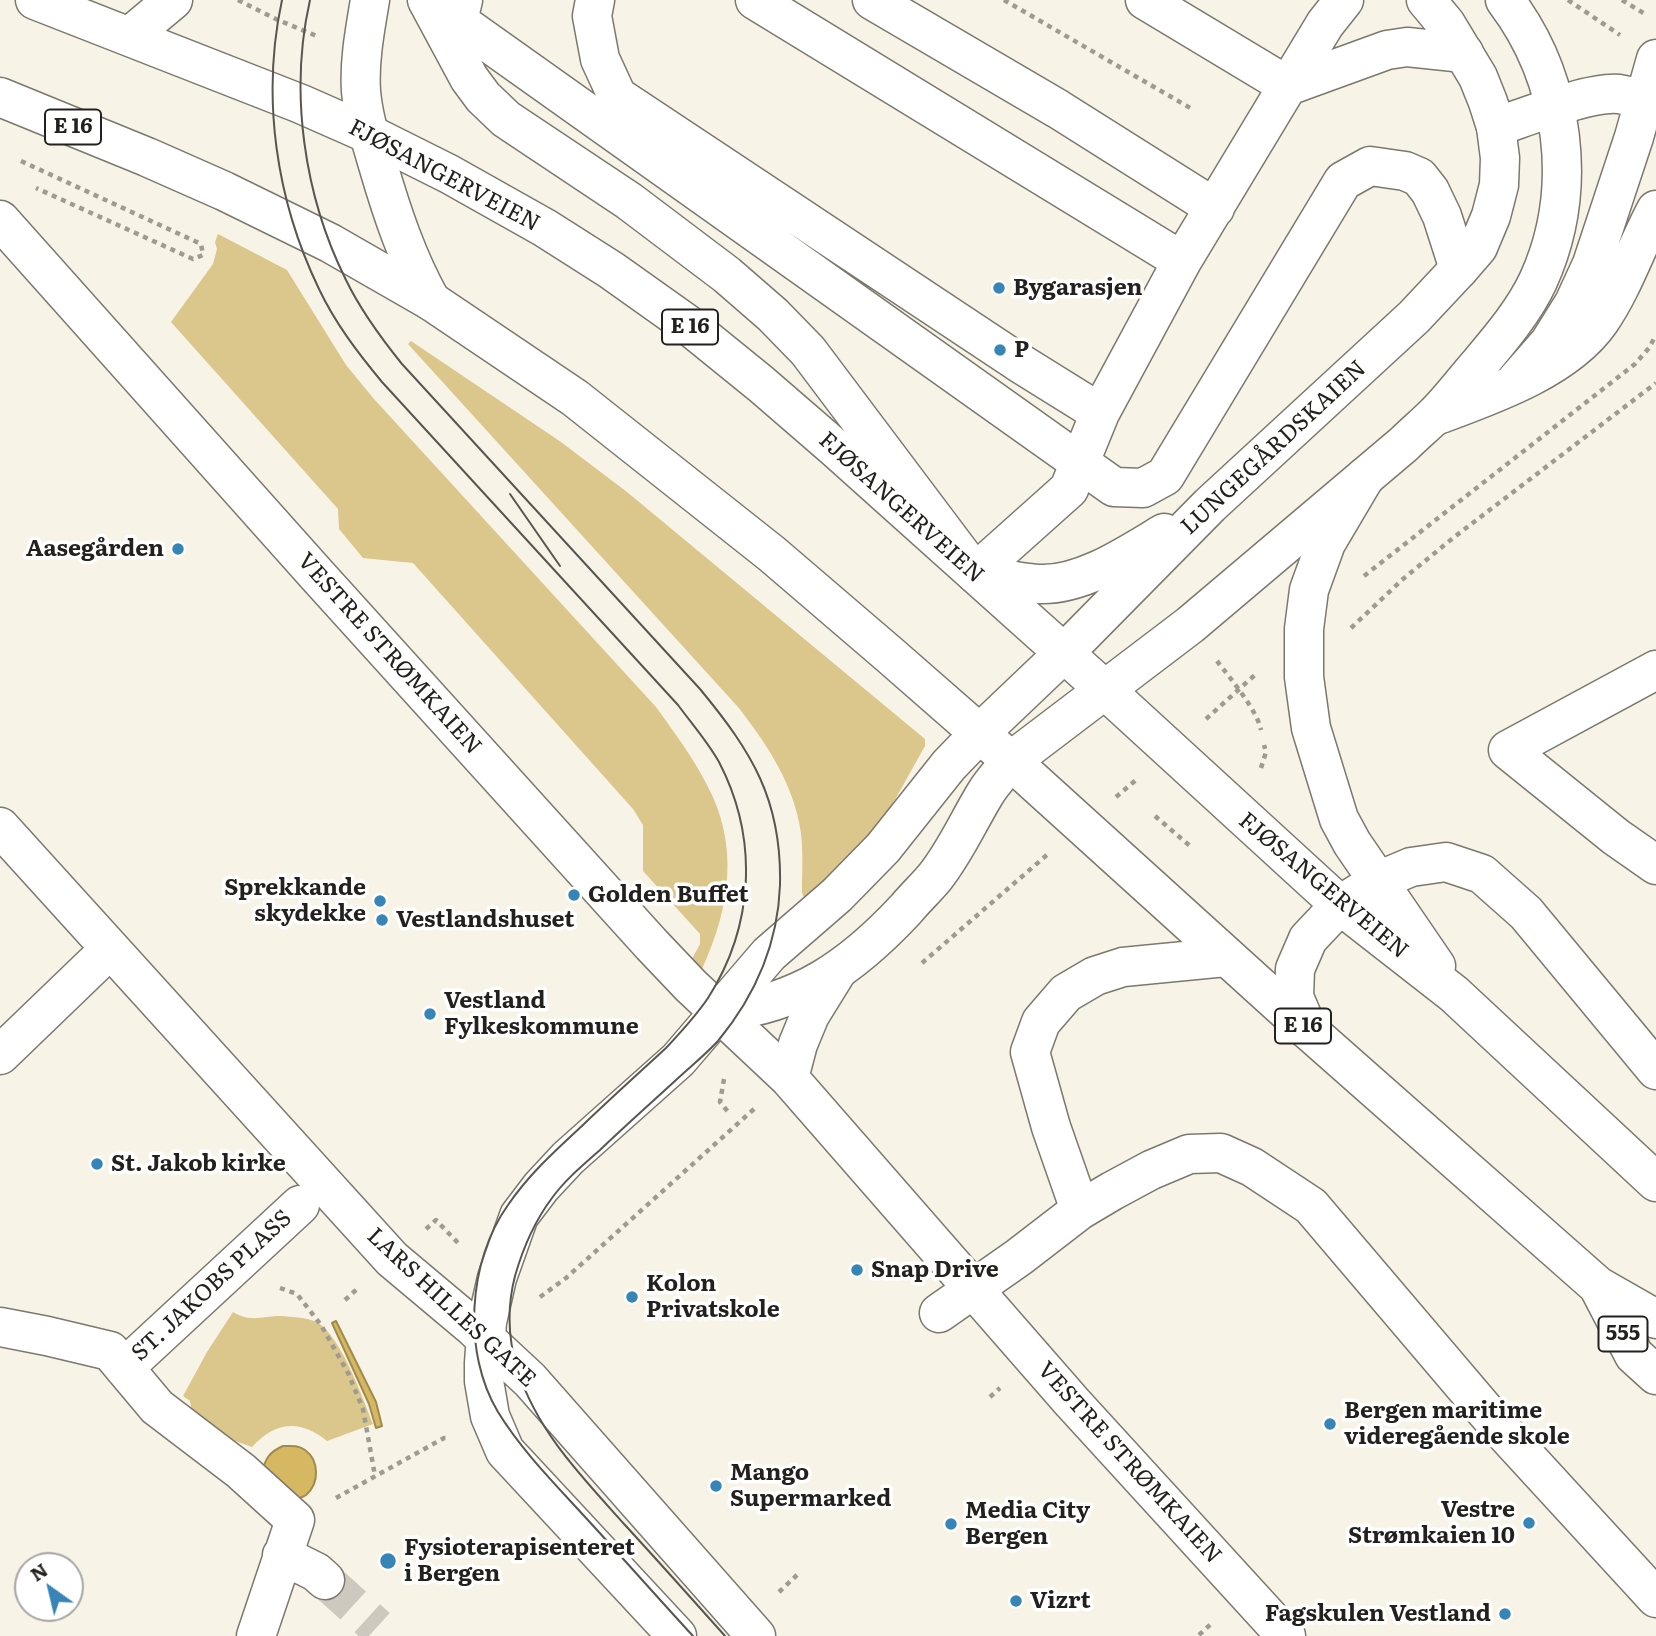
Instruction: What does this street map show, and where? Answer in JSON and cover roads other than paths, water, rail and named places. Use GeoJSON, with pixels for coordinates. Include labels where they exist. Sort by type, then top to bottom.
{"type":"FeatureCollection","features":[{"type":"Feature","properties":{"kind":"main road","name":"FJØSANGERVEIEN"},"geometry":{"type":"LineString","coordinates":[[35,0],[302,104],[369,134],[449,174],[545,228],[611,270],[687,324],[761,384],[975,573],[1340,905],[1454,994],[1656,1182]]}},
{"type":"Feature","properties":{"kind":"main road"},"geometry":{"type":"LineString","coordinates":[[130,36],[173,0]]}},
{"type":"Feature","properties":{"kind":"main road"},"geometry":{"type":"LineString","coordinates":[[370,0],[361,55],[361,92],[369,134],[394,221],[415,272],[431,301]]}},
{"type":"Feature","properties":{"kind":"main road"},"geometry":{"type":"LineString","coordinates":[[426,0],[469,78],[483,97],[506,119],[629,201],[727,275],[773,315],[808,351],[975,573],[1041,584],[1075,580],[1129,555],[1210,505]]}},
{"type":"Feature","properties":{"kind":"main road"},"geometry":{"type":"LineString","coordinates":[[463,0],[458,21],[1114,486],[1143,488],[1165,476],[1343,181],[1370,166],[1405,171],[1419,177],[1430,191],[1442,216],[1459,269]]}},
{"type":"Feature","properties":{"kind":"main road"},"geometry":{"type":"LineString","coordinates":[[595,0],[592,16],[600,59],[617,96],[1018,362],[1100,413]]}},
{"type":"Feature","properties":{"kind":"main road"},"geometry":{"type":"LineString","coordinates":[[755,0],[1182,261]]}},
{"type":"Feature","properties":{"kind":"main road"},"geometry":{"type":"LineString","coordinates":[[872,0],[1058,109],[1215,208]]}},
{"type":"Feature","properties":{"kind":"main road"},"geometry":{"type":"LineString","coordinates":[[1145,0],[1288,86]]}},
{"type":"Feature","properties":{"kind":"main road"},"geometry":{"type":"LineString","coordinates":[[975,573],[1069,489],[1100,413],[1182,261],[1325,24],[1343,0]]}},
{"type":"Feature","properties":{"kind":"main road","name":"LUNGEGÅRDSKAIEN"},"geometry":{"type":"LineString","coordinates":[[677,1636],[505,1451],[490,1416],[484,1363],[487,1322],[496,1278],[519,1216],[568,1158],[678,1060],[769,954],[837,895],[883,848],[949,765],[980,733],[1064,653],[1210,505],[1414,317],[1478,247],[1491,216],[1499,185],[1500,158],[1496,127],[1478,77],[1446,24],[1426,0]]}},
{"type":"Feature","properties":{"kind":"main road"},"geometry":{"type":"LineString","coordinates":[[719,1012],[740,1010],[795,995],[836,973],[880,937],[935,877],[984,796],[1011,761],[1190,625],[1364,477],[1434,415],[1499,340],[1537,282],[1546,262],[1560,208],[1563,174],[1560,137],[1547,76],[1522,24],[1505,0]]}},
{"type":"Feature","properties":{"kind":"main road"},"geometry":{"type":"LineString","coordinates":[[1288,86],[1387,50],[1408,47],[1464,53]]}},
{"type":"Feature","properties":{"kind":"main road"},"geometry":{"type":"LineString","coordinates":[[1514,383],[1549,342],[1574,303],[1595,254],[1651,103],[1643,50]]}},
{"type":"Feature","properties":{"kind":"main road"},"geometry":{"type":"LineString","coordinates":[[1496,127],[1589,97],[1617,94],[1651,103]]}},
{"type":"Feature","properties":{"kind":"main road","name":"E 16"},"geometry":{"type":"LineString","coordinates":[[0,97],[224,191],[330,243],[431,301],[575,398],[772,554],[980,733],[1226,957],[1598,1286],[1656,1319]]}},
{"type":"Feature","properties":{"kind":"main road"},"geometry":{"type":"LineString","coordinates":[[1434,415],[1514,383],[1549,366],[1576,347],[1599,323],[1616,295],[1656,210]]}},
{"type":"Feature","properties":{"kind":"main road","name":"VESTRE STRØMKAIEN"},"geometry":{"type":"LineString","coordinates":[[0,220],[652,945],[691,986],[789,1078],[1072,1402],[1286,1636]]}},
{"type":"Feature","properties":{"kind":"main road","name":"E 16"},"geometry":{"type":"LineString","coordinates":[[1364,477],[1326,542],[1309,590],[1304,629],[1304,677],[1311,728],[1339,819],[1352,843],[1454,994]]}},
{"type":"Feature","properties":{"kind":"main road"},"geometry":{"type":"LineString","coordinates":[[1656,670],[1508,750],[1616,837],[1656,865]]}},
{"type":"Feature","properties":{"kind":"main road","name":"LARS HILLES GATE"},"geometry":{"type":"LineString","coordinates":[[0,827],[392,1259],[530,1380],[756,1636]]}},
{"type":"Feature","properties":{"kind":"main road"},"geometry":{"type":"LineString","coordinates":[[1308,1030],[1294,997],[1295,969],[1308,939],[1340,905],[1378,881],[1410,867],[1446,862],[1482,874],[1526,913],[1656,1070]]}},
{"type":"Feature","properties":{"kind":"main road"},"geometry":{"type":"LineString","coordinates":[[0,1055],[110,949]]}},
{"type":"Feature","properties":{"kind":"main road"},"geometry":{"type":"LineString","coordinates":[[1080,1210],[1051,1127],[1030,1052],[1041,1022],[1066,993],[1096,976],[1122,967],[1226,957]]}},
{"type":"Feature","properties":{"kind":"main road"},"geometry":{"type":"LineString","coordinates":[[789,1078],[798,1044],[810,1015],[836,973]]}},
{"type":"Feature","properties":{"kind":"main road"},"geometry":{"type":"LineString","coordinates":[[939,1313],[1080,1210],[1151,1170],[1189,1154],[1220,1153],[1252,1167],[1311,1206],[1499,1427],[1656,1598]]}},
{"type":"Feature","properties":{"kind":"main road","name":"ST. JAKOBS PLASS"},"geometry":{"type":"LineString","coordinates":[[124,1368],[300,1205]]}},
{"type":"Feature","properties":{"kind":"main road","name":"555"},"geometry":{"type":"LineString","coordinates":[[1598,1286],[1634,1355],[1656,1375]]}},
{"type":"Feature","properties":{"kind":"main road","name":"ST. JAKOBS PLASS"},"geometry":{"type":"LineString","coordinates":[[0,1327],[110,1351],[157,1407],[241,1471],[295,1520],[282,1555]]}},
{"type":"Feature","properties":{"kind":"main road"},"geometry":{"type":"LineString","coordinates":[[256,1636],[282,1555],[316,1572],[325,1580]]}},
{"type":"Feature","properties":{"kind":"tunnel"},"geometry":{"type":"LineString","coordinates":[[325,1580],[377,1627]]}},
{"type":"Feature","properties":{"kind":"tram line"},"geometry":{"type":"LineString","coordinates":[[282,0],[273,74],[276,148],[292,220],[325,302],[382,382],[678,705],[719,762],[741,821],[746,882],[742,912],[735,942],[708,998],[672,1042],[554,1152],[516,1194],[495,1228],[484,1253],[475,1307],[479,1362],[486,1388],[507,1426],[539,1467],[693,1636]]}},
{"type":"Feature","properties":{"kind":"tram line"},"geometry":{"type":"LineString","coordinates":[[310,0],[301,71],[304,143],[320,214],[352,291],[372,324],[402,364],[700,689],[749,756],[769,802],[776,827],[780,885],[775,928],[762,968],[743,1006],[718,1041],[575,1173],[552,1198],[534,1226],[522,1255],[512,1288],[510,1312],[512,1347],[518,1371],[537,1415],[550,1435],[594,1490],[725,1636]]}},
{"type":"Feature","properties":{"kind":"tram line"},"geometry":{"type":"LineString","coordinates":[[510,494],[560,566]]}},
{"type":"Feature","properties":{"kind":"place","name":"Bygarasjen"},"geometry":{"type":"Point","coordinates":[999,288]}},
{"type":"Feature","properties":{"kind":"place","name":"P"},"geometry":{"type":"Point","coordinates":[1000,350]}},
{"type":"Feature","properties":{"kind":"place","name":"Aasegården"},"geometry":{"type":"Point","coordinates":[178,549]}},
{"type":"Feature","properties":{"kind":"place","name":"Golden Buffet"},"geometry":{"type":"Point","coordinates":[574,895]}},
{"type":"Feature","properties":{"kind":"place","name":"Sprekkande skydekke"},"geometry":{"type":"Point","coordinates":[380,901]}},
{"type":"Feature","properties":{"kind":"place","name":"Vestlandshuset"},"geometry":{"type":"Point","coordinates":[382,920]}},
{"type":"Feature","properties":{"kind":"place","name":"Vestland Fylkeskommune"},"geometry":{"type":"Point","coordinates":[430,1014]}},
{"type":"Feature","properties":{"kind":"place","name":"St. Jakob kirke"},"geometry":{"type":"Point","coordinates":[97,1164]}},
{"type":"Feature","properties":{"kind":"place","name":"Snap Drive"},"geometry":{"type":"Point","coordinates":[857,1270]}},
{"type":"Feature","properties":{"kind":"place","name":"Kolon Privatskole"},"geometry":{"type":"Point","coordinates":[632,1297]}},
{"type":"Feature","properties":{"kind":"place","name":"Bergen maritime videregående skole"},"geometry":{"type":"Point","coordinates":[1330,1424]}},
{"type":"Feature","properties":{"kind":"place","name":"Mango Supermarked"},"geometry":{"type":"Point","coordinates":[716,1486]}},
{"type":"Feature","properties":{"kind":"place","name":"Vestre Strømkaien 10"},"geometry":{"type":"Point","coordinates":[1529,1523]}},
{"type":"Feature","properties":{"kind":"place","name":"Media City Bergen"},"geometry":{"type":"Point","coordinates":[951,1524]}},
{"type":"Feature","properties":{"kind":"place","name":"Fysioterapisenteret i Bergen"},"geometry":{"type":"Point","coordinates":[388,1561]}},
{"type":"Feature","properties":{"kind":"place","name":"Vizrt"},"geometry":{"type":"Point","coordinates":[1016,1601]}},
{"type":"Feature","properties":{"kind":"place","name":"Fagskulen Vestland"},"geometry":{"type":"Point","coordinates":[1505,1614]}}]}
